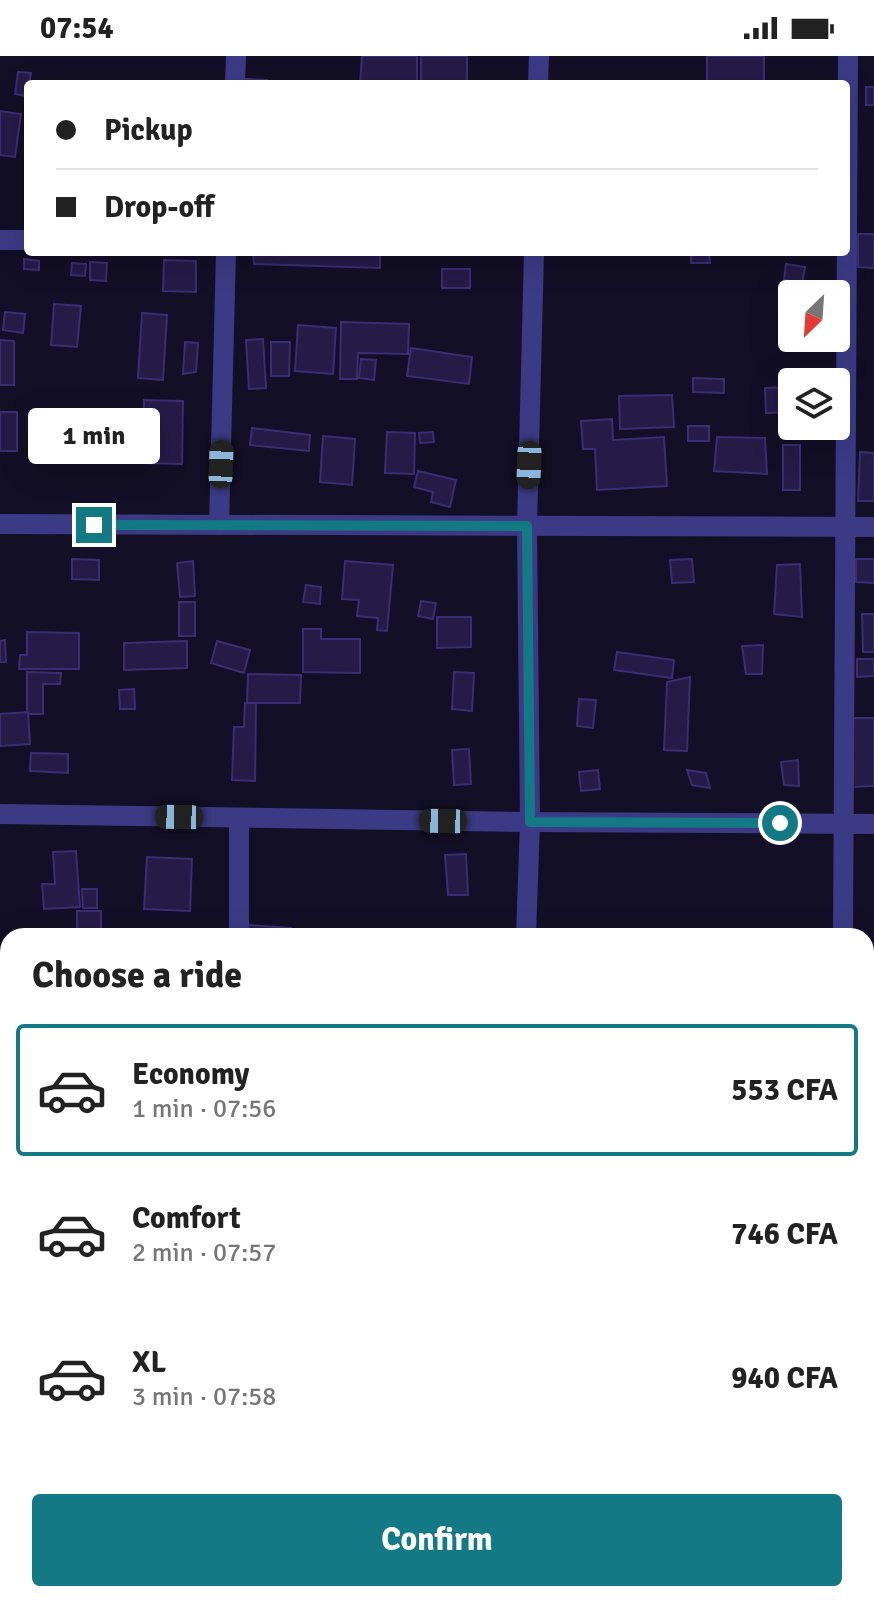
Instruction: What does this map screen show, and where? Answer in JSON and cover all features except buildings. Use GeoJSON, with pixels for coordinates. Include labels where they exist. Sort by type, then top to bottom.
{"type":"FeatureCollection","features":[{"type":"Feature","properties":{"kind":"street"},"geometry":{"type":"LineString","coordinates":[[235,80],[236,56]]}},
{"type":"Feature","properties":{"kind":"street"},"geometry":{"type":"LineString","coordinates":[[538,80],[539,56]]}},
{"type":"Feature","properties":{"kind":"street"},"geometry":{"type":"LineString","coordinates":[[848,56],[848,80]]}},
{"type":"Feature","properties":{"kind":"street"},"geometry":{"type":"LineString","coordinates":[[0,240],[24,240]]}},
{"type":"Feature","properties":{"kind":"street"},"geometry":{"type":"LineString","coordinates":[[219,525],[226,256]]}},
{"type":"Feature","properties":{"kind":"street"},"geometry":{"type":"LineString","coordinates":[[526,928],[530,822],[527,526],[534,256]]}},
{"type":"Feature","properties":{"kind":"street"},"geometry":{"type":"LineString","coordinates":[[843,928],[847,256]]}},
{"type":"Feature","properties":{"kind":"street"},"geometry":{"type":"LineString","coordinates":[[0,524],[874,527]]}},
{"type":"Feature","properties":{"kind":"street"},"geometry":{"type":"LineString","coordinates":[[0,814],[874,824]]}},
{"type":"Feature","properties":{"kind":"street"},"geometry":{"type":"LineString","coordinates":[[239,818],[239,928]]}},
{"type":"Feature","properties":{"kind":"route"},"geometry":{"type":"LineString","coordinates":[[94,525],[527,526],[530,822],[780,823]]}}]}
